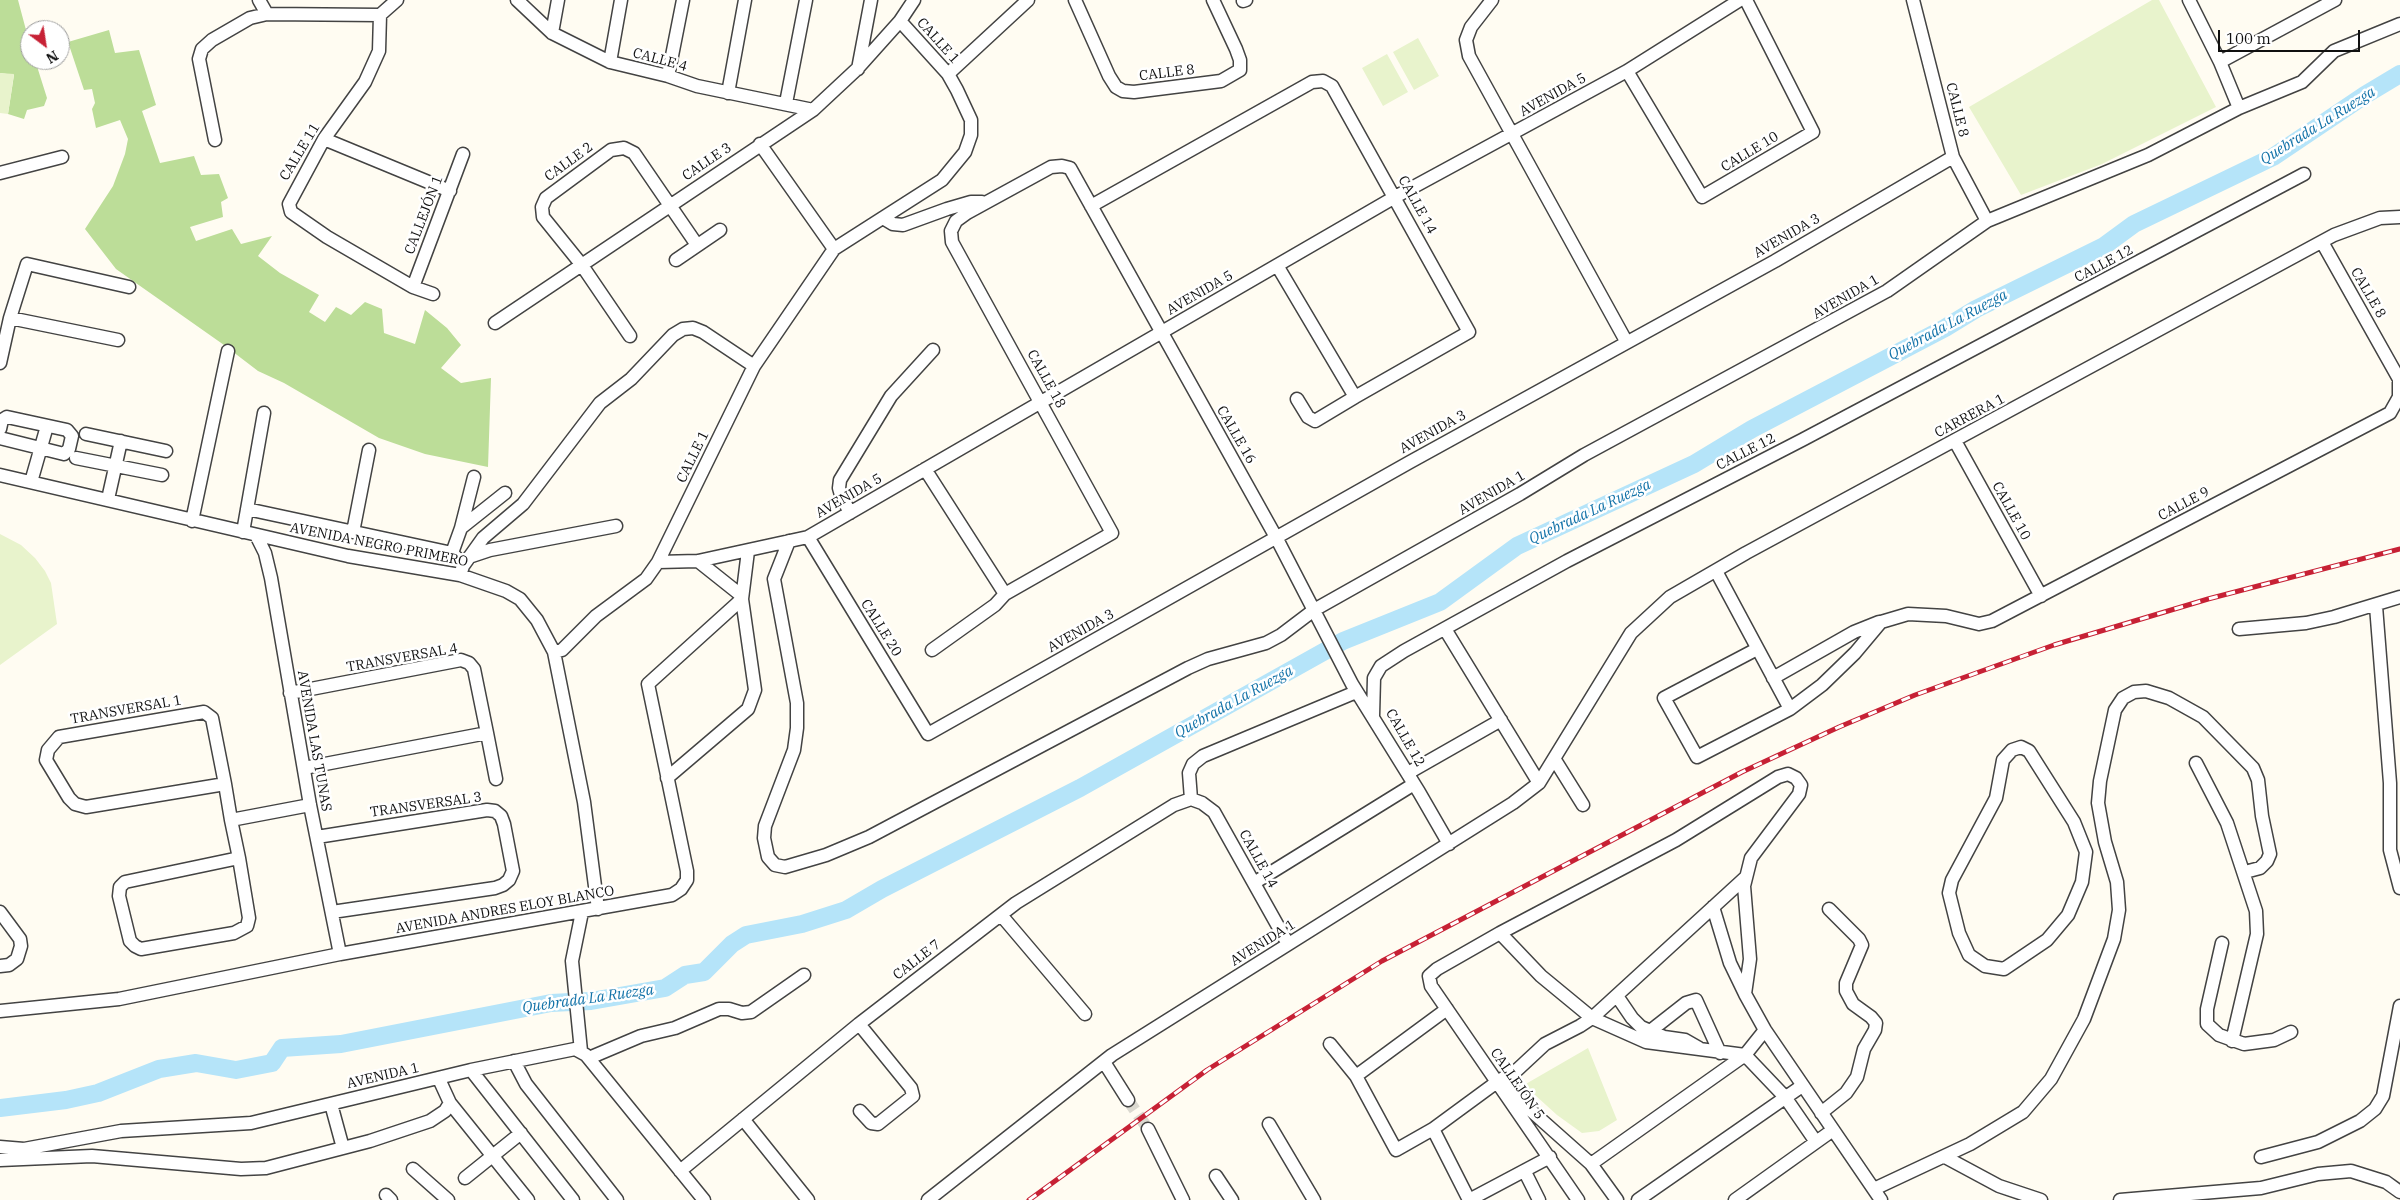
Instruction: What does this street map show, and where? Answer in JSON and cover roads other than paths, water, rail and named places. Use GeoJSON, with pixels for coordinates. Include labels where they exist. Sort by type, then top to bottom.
{"type":"FeatureCollection","features":[{"type":"Feature","properties":{"kind":"street"},"geometry":{"type":"LineString","coordinates":[[259,0],[267,14]]}},
{"type":"Feature","properties":{"kind":"street"},"geometry":{"type":"LineString","coordinates":[[215,140],[199,59],[202,49],[212,40],[250,18],[267,14],[380,15],[397,0]]}},
{"type":"Feature","properties":{"kind":"street","name":"CALLE 4"},"geometry":{"type":"LineString","coordinates":[[517,0],[552,33],[610,62],[668,76],[697,86],[813,110]]}},
{"type":"Feature","properties":{"kind":"street"},"geometry":{"type":"LineString","coordinates":[[552,33],[558,0]]}},
{"type":"Feature","properties":{"kind":"street"},"geometry":{"type":"LineString","coordinates":[[610,62],[621,0]]}},
{"type":"Feature","properties":{"kind":"street"},"geometry":{"type":"LineString","coordinates":[[668,76],[683,0]]}},
{"type":"Feature","properties":{"kind":"street"},"geometry":{"type":"LineString","coordinates":[[728,93],[745,0]]}},
{"type":"Feature","properties":{"kind":"street"},"geometry":{"type":"LineString","coordinates":[[786,103],[806,0]]}},
{"type":"Feature","properties":{"kind":"street"},"geometry":{"type":"LineString","coordinates":[[857,69],[870,0]]}},
{"type":"Feature","properties":{"kind":"street","name":"CALLE 3"},"geometry":{"type":"LineString","coordinates":[[495,323],[813,110],[857,69],[900,21],[914,0]]}},
{"type":"Feature","properties":{"kind":"street"},"geometry":{"type":"LineString","coordinates":[[948,74],[1028,0]]}},
{"type":"Feature","properties":{"kind":"street","name":"CALLE 8"},"geometry":{"type":"LineString","coordinates":[[1075,0],[1112,82],[1123,91],[1134,92],[1221,81],[1240,70],[1240,60],[1236,49],[1213,0]]}},
{"type":"Feature","properties":{"kind":"street"},"geometry":{"type":"LineString","coordinates":[[1492,0],[1471,27],[1466,40],[1469,56],[1626,341]]}},
{"type":"Feature","properties":{"kind":"street","name":"AVENIDA 5"},"geometry":{"type":"LineString","coordinates":[[658,562],[698,561],[808,537],[1395,197],[1628,71],[1740,0]]}},
{"type":"Feature","properties":{"kind":"street","name":"CALLE 10"},"geometry":{"type":"LineString","coordinates":[[1628,71],[1702,198],[1813,132],[1746,0]]}},
{"type":"Feature","properties":{"kind":"street","name":"CALLE 8"},"geometry":{"type":"LineString","coordinates":[[1913,0],[1953,156],[1987,221]]}},
{"type":"Feature","properties":{"kind":"street"},"geometry":{"type":"LineString","coordinates":[[2189,0],[2220,62],[2239,108]]}},
{"type":"Feature","properties":{"kind":"street"},"geometry":{"type":"LineString","coordinates":[[2220,62],[2335,0]]}},
{"type":"Feature","properties":{"kind":"street","name":"CALLE 11"},"geometry":{"type":"LineString","coordinates":[[380,15],[379,51],[369,74],[324,139],[291,197],[289,204],[291,212],[327,237],[413,287],[434,294]]}},
{"type":"Feature","properties":{"kind":"street","name":"CALLE 1"},"geometry":{"type":"LineString","coordinates":[[554,652],[562,650],[596,616],[646,579],[658,562],[754,366],[834,249],[942,180],[965,152],[971,135],[971,120],[948,74],[900,21]]}},
{"type":"Feature","properties":{"kind":"street","name":"AVENIDA 1"},"geometry":{"type":"LineString","coordinates":[[789,541],[774,579],[797,703],[797,728],[794,750],[765,826],[764,838],[768,857],[775,865],[785,867],[826,855],[869,837],[1188,668],[1208,659],[1266,643],[1584,455],[1674,404],[1831,323],[1879,295],[1987,221],[2148,155],[2239,108],[2302,82],[2334,51],[2400,24]]}},
{"type":"Feature","properties":{"kind":"street","name":"CALLE 14"},"geometry":{"type":"LineString","coordinates":[[1091,206],[1312,82],[1323,81],[1332,86],[1469,332],[1355,397]]}},
{"type":"Feature","properties":{"kind":"street"},"geometry":{"type":"LineString","coordinates":[[324,139],[450,191]]}},
{"type":"Feature","properties":{"kind":"street"},"geometry":{"type":"LineString","coordinates":[[760,144],[834,249]]}},
{"type":"Feature","properties":{"kind":"street","name":"CALLE 2"},"geometry":{"type":"LineString","coordinates":[[630,336],[581,264],[544,217],[542,207],[546,198],[558,187],[611,150],[624,148],[634,153],[697,245]]}},
{"type":"Feature","properties":{"kind":"street","name":"CALLEJÓN 1"},"geometry":{"type":"LineString","coordinates":[[413,287],[463,154]]}},
{"type":"Feature","properties":{"kind":"street","name":"AVENIDA 3"},"geometry":{"type":"LineString","coordinates":[[928,734],[1626,341],[1775,261],[1953,156]]}},
{"type":"Feature","properties":{"kind":"street"},"geometry":{"type":"LineString","coordinates":[[0,173],[62,157]]}},
{"type":"Feature","properties":{"kind":"street","name":"CALLE 16"},"geometry":{"type":"LineString","coordinates":[[989,201],[1051,167],[1062,166],[1070,168],[1160,333],[1277,539],[1354,688],[1373,719]]}},
{"type":"Feature","properties":{"kind":"street","name":"CALLE 12"},"geometry":{"type":"LineString","coordinates":[[1449,844],[1373,719],[1374,678],[1381,666],[1566,561],[1802,440],[2304,174]]}},
{"type":"Feature","properties":{"kind":"street"},"geometry":{"type":"LineString","coordinates":[[883,218],[893,224],[904,225],[971,202],[989,201]]}},
{"type":"Feature","properties":{"kind":"street","name":"CALLE 18"},"geometry":{"type":"LineString","coordinates":[[989,201],[956,221],[951,231],[952,242],[1042,402],[1112,533],[1005,594]]}},
{"type":"Feature","properties":{"kind":"street","name":"CARRERA 1"},"geometry":{"type":"LineString","coordinates":[[1592,694],[1618,651],[1647,616],[1670,597],[2334,235],[2380,218],[2400,217]]}},
{"type":"Feature","properties":{"kind":"street"},"geometry":{"type":"LineString","coordinates":[[676,260],[720,230]]}},
{"type":"Feature","properties":{"kind":"street","name":"CALLE 8"},"geometry":{"type":"LineString","coordinates":[[2322,242],[2399,378],[2400,397],[2390,413]]}},
{"type":"Feature","properties":{"kind":"street"},"geometry":{"type":"LineString","coordinates":[[0,363],[10,318],[25,266],[30,263],[129,287]]}},
{"type":"Feature","properties":{"kind":"street"},"geometry":{"type":"LineString","coordinates":[[1278,266],[1355,397],[1316,421],[1308,418],[1297,399]]}},
{"type":"Feature","properties":{"kind":"street"},"geometry":{"type":"LineString","coordinates":[[10,318],[118,340]]}},
{"type":"Feature","properties":{"kind":"street"},"geometry":{"type":"LineString","coordinates":[[464,566],[483,538],[523,504],[600,403],[632,378],[673,335],[683,329],[693,328],[703,332],[754,366]]}},
{"type":"Feature","properties":{"kind":"street"},"geometry":{"type":"LineString","coordinates":[[850,513],[841,495],[839,488],[840,480],[891,396],[933,350]]}},
{"type":"Feature","properties":{"kind":"street"},"geometry":{"type":"LineString","coordinates":[[192,521],[228,351]]}},
{"type":"Feature","properties":{"kind":"street"},"geometry":{"type":"LineString","coordinates":[[249,534],[247,509],[264,413]]}},
{"type":"Feature","properties":{"kind":"street","name":"CALLE 9"},"geometry":{"type":"LineString","coordinates":[[1881,622],[1908,614],[1946,616],[1979,624],[1992,622],[2390,413]]}},
{"type":"Feature","properties":{"kind":"street"},"geometry":{"type":"LineString","coordinates":[[0,429],[2,420],[7,417],[70,432],[72,436],[69,450],[64,454],[0,438]]}},
{"type":"Feature","properties":{"kind":"street"},"geometry":{"type":"LineString","coordinates":[[31,482],[47,426]]}},
{"type":"Feature","properties":{"kind":"street"},"geometry":{"type":"LineString","coordinates":[[86,434],[166,451]]}},
{"type":"Feature","properties":{"kind":"street"},"geometry":{"type":"LineString","coordinates":[[108,499],[121,441]]}},
{"type":"Feature","properties":{"kind":"street","name":"CALLE 10"},"geometry":{"type":"LineString","coordinates":[[1955,441],[2041,596]]}},
{"type":"Feature","properties":{"kind":"street"},"geometry":{"type":"LineString","coordinates":[[353,532],[369,450]]}},
{"type":"Feature","properties":{"kind":"street"},"geometry":{"type":"LineString","coordinates":[[76,458],[162,475]]}},
{"type":"Feature","properties":{"kind":"street"},"geometry":{"type":"LineString","coordinates":[[925,469],[1005,594],[995,606],[932,650]]}},
{"type":"Feature","properties":{"kind":"street","name":"AVENIDA NEGRO PRIMERO"},"geometry":{"type":"LineString","coordinates":[[0,476],[108,499],[192,521],[348,556],[464,566],[520,599],[537,620],[554,652],[584,802],[598,909]]}},
{"type":"Feature","properties":{"kind":"street"},"geometry":{"type":"LineString","coordinates":[[452,553],[461,528],[474,477]]}},
{"type":"Feature","properties":{"kind":"street"},"geometry":{"type":"LineString","coordinates":[[461,528],[505,493]]}},
{"type":"Feature","properties":{"kind":"street"},"geometry":{"type":"LineString","coordinates":[[247,509],[452,553],[464,566]]}},
{"type":"Feature","properties":{"kind":"street"},"geometry":{"type":"LineString","coordinates":[[464,566],[490,550],[616,526]]}},
{"type":"Feature","properties":{"kind":"street","name":"AVENIDA LAS TUNAS"},"geometry":{"type":"LineString","coordinates":[[249,534],[265,554],[271,578],[310,805],[340,954]]}},
{"type":"Feature","properties":{"kind":"street","name":"CALLE 20"},"geometry":{"type":"LineString","coordinates":[[808,537],[928,734]]}},
{"type":"Feature","properties":{"kind":"street"},"geometry":{"type":"LineString","coordinates":[[666,778],[748,709],[755,690],[742,597],[748,551]]}},
{"type":"Feature","properties":{"kind":"street"},"geometry":{"type":"LineString","coordinates":[[698,561],[742,597]]}},
{"type":"Feature","properties":{"kind":"street"},"geometry":{"type":"LineString","coordinates":[[1716,571],[1790,709]]}},
{"type":"Feature","properties":{"kind":"street","name":"AVENIDA ANDRES ELOY BLANCO"},"geometry":{"type":"LineString","coordinates":[[0,1011],[119,999],[340,954],[672,895],[681,889],[687,880],[688,871],[666,778],[648,684],[742,597]]}},
{"type":"Feature","properties":{"kind":"street"},"geometry":{"type":"LineString","coordinates":[[2239,628],[2306,623],[2376,606],[2400,598]]}},
{"type":"Feature","properties":{"kind":"street"},"geometry":{"type":"LineString","coordinates":[[2376,606],[2390,783],[2390,850],[2400,888]]}},
{"type":"Feature","properties":{"kind":"street"},"geometry":{"type":"LineString","coordinates":[[1757,649],[1664,698],[1696,757],[1790,709],[1855,653],[1881,622]]}},
{"type":"Feature","properties":{"kind":"street"},"geometry":{"type":"LineString","coordinates":[[1773,678],[1854,632],[1881,622]]}},
{"type":"Feature","properties":{"kind":"street"},"geometry":{"type":"LineString","coordinates":[[1446,628],[1539,783]]}},
{"type":"Feature","properties":{"kind":"street","name":"TRANSVERSAL 4"},"geometry":{"type":"LineString","coordinates":[[290,693],[461,660],[469,662],[474,669],[496,779]]}},
{"type":"Feature","properties":{"kind":"street"},"geometry":{"type":"LineString","coordinates":[[1191,799],[1188,773],[1193,764],[1204,756],[1354,688]]}},
{"type":"Feature","properties":{"kind":"street"},"geometry":{"type":"LineString","coordinates":[[1713,907],[1730,963],[1765,1030],[1878,1195],[2023,1112],[2051,1079],[2084,1018],[2114,939],[2119,910],[2116,882],[2098,803],[2098,792],[2115,710],[2123,698],[2134,692],[2146,691],[2169,698],[2203,717],[2253,768],[2258,780],[2262,816],[2270,854],[2267,861],[2260,868],[2245,872]]}},
{"type":"Feature","properties":{"kind":"street","name":"AVENIDA 1"},"geometry":{"type":"LineString","coordinates":[[928,1200],[1104,1062],[1514,803],[1539,783],[1555,760],[1592,694]]}},
{"type":"Feature","properties":{"kind":"street","name":"TRANSVERSAL 1"},"geometry":{"type":"LineString","coordinates":[[225,784],[86,807],[75,804],[69,798],[46,760],[48,750],[60,737],[204,712],[212,718],[225,784],[231,820],[239,858],[249,918],[247,926],[234,933],[141,949],[130,941],[119,896],[120,887],[125,882],[239,858]]}},
{"type":"Feature","properties":{"kind":"street"},"geometry":{"type":"LineString","coordinates":[[1254,883],[1501,720]]}},
{"type":"Feature","properties":{"kind":"street"},"geometry":{"type":"LineString","coordinates":[[304,768],[487,733]]}},
{"type":"Feature","properties":{"kind":"street"},"geometry":{"type":"LineString","coordinates":[[2021,747],[2029,751],[2074,822],[2086,852],[2082,882],[2068,915],[2047,940],[2004,969],[1985,966],[1969,955],[1959,934],[1950,893],[1952,880],[1996,798],[2003,760],[2012,750],[2021,747]]}},
{"type":"Feature","properties":{"kind":"street"},"geometry":{"type":"LineString","coordinates":[[1555,760],[1583,804]]}},
{"type":"Feature","properties":{"kind":"street"},"geometry":{"type":"LineString","coordinates":[[2196,764],[2228,823],[2256,911],[2257,934],[2232,1041]]}},
{"type":"Feature","properties":{"kind":"street"},"geometry":{"type":"LineString","coordinates":[[1745,994],[1750,959],[1744,886],[1751,858],[1799,794],[1802,785],[1796,778],[1788,774],[1778,777],[1676,840],[1500,933],[1541,976],[1592,1018],[1703,1051],[1745,1055],[1785,1097],[1816,1142]]}},
{"type":"Feature","properties":{"kind":"street","name":"CALLE 14"},"geometry":{"type":"LineString","coordinates":[[1191,799],[1202,803],[1214,812],[1288,944]]}},
{"type":"Feature","properties":{"kind":"street","name":"CALLE 7"},"geometry":{"type":"LineString","coordinates":[[680,1171],[859,1024],[1016,903],[1115,840],[1174,805],[1191,799]]}},
{"type":"Feature","properties":{"kind":"street"},"geometry":{"type":"LineString","coordinates":[[231,820],[310,805]]}},
{"type":"Feature","properties":{"kind":"street","name":"TRANSVERSAL 3"},"geometry":{"type":"LineString","coordinates":[[317,837],[487,810],[495,811],[501,816],[504,824],[513,871],[509,880],[503,885],[496,888],[332,912]]}},
{"type":"Feature","properties":{"kind":"street"},"geometry":{"type":"LineString","coordinates":[[2086,852],[2108,850]]}},
{"type":"Feature","properties":{"kind":"street"},"geometry":{"type":"LineString","coordinates":[[1330,1044],[1356,1076],[1396,1150],[1433,1129],[1523,1065],[1545,1044],[1592,1018],[1746,877]]}},
{"type":"Feature","properties":{"kind":"street"},"geometry":{"type":"LineString","coordinates":[[1821,1113],[1846,1093],[1857,1077],[1864,1050],[1876,1030],[1876,1023],[1853,1004],[1846,990],[1846,983],[1862,945],[1859,939],[1829,910]]}},
{"type":"Feature","properties":{"kind":"street"},"geometry":{"type":"LineString","coordinates":[[0,912],[20,939],[21,946],[17,959],[9,966],[0,966]]}},
{"type":"Feature","properties":{"kind":"street"},"geometry":{"type":"LineString","coordinates":[[582,912],[573,948],[573,970],[580,1035],[585,1055],[704,1200]]}},
{"type":"Feature","properties":{"kind":"street"},"geometry":{"type":"LineString","coordinates":[[1001,915],[1085,1014]]}},
{"type":"Feature","properties":{"kind":"street","name":"CALLEJÓN 5"},"geometry":{"type":"LineString","coordinates":[[1500,933],[1437,969],[1429,976],[1430,986],[1501,1079],[1578,1200]]}},
{"type":"Feature","properties":{"kind":"street"},"geometry":{"type":"LineString","coordinates":[[2222,943],[2206,1018],[2212,1029],[2232,1041],[2244,1044],[2260,1043],[2291,1032]]}},
{"type":"Feature","properties":{"kind":"street","name":"AVENIDA 1"},"geometry":{"type":"LineString","coordinates":[[0,1147],[24,1148],[121,1131],[251,1123],[514,1061],[569,1050],[585,1055],[647,1034],[675,1028],[719,1009],[728,1008],[742,1013],[751,1012],[804,975]]}},
{"type":"Feature","properties":{"kind":"street"},"geometry":{"type":"LineString","coordinates":[[1617,996],[1646,1042],[1677,1043]]}},
{"type":"Feature","properties":{"kind":"street"},"geometry":{"type":"LineString","coordinates":[[1641,1032],[1686,1003],[1696,1000],[1720,1053]]}},
{"type":"Feature","properties":{"kind":"street"},"geometry":{"type":"LineString","coordinates":[[2261,1157],[2325,1139],[2360,1121],[2374,1109],[2383,1096],[2400,1006]]}},
{"type":"Feature","properties":{"kind":"street"},"geometry":{"type":"LineString","coordinates":[[1356,1076],[1447,1008]]}},
{"type":"Feature","properties":{"kind":"street"},"geometry":{"type":"LineString","coordinates":[[859,1024],[911,1088],[913,1096],[878,1124],[871,1123],[860,1111]]}},
{"type":"Feature","properties":{"kind":"street"},"geometry":{"type":"LineString","coordinates":[[1591,1164],[1745,1055],[1765,1030]]}},
{"type":"Feature","properties":{"kind":"street"},"geometry":{"type":"LineString","coordinates":[[514,1061],[526,1084],[617,1200]]}},
{"type":"Feature","properties":{"kind":"street"},"geometry":{"type":"LineString","coordinates":[[1104,1062],[1128,1100]]}},
{"type":"Feature","properties":{"kind":"street"},"geometry":{"type":"LineString","coordinates":[[471,1070],[573,1200]]}},
{"type":"Feature","properties":{"kind":"street"},"geometry":{"type":"LineString","coordinates":[[439,1078],[450,1102],[528,1200]]}},
{"type":"Feature","properties":{"kind":"street"},"geometry":{"type":"LineString","coordinates":[[1501,1079],[1528,1108],[1591,1164],[1617,1200]]}},
{"type":"Feature","properties":{"kind":"street"},"geometry":{"type":"LineString","coordinates":[[1638,1200],[1802,1086]]}},
{"type":"Feature","properties":{"kind":"street"},"geometry":{"type":"LineString","coordinates":[[0,1160],[92,1156],[253,1170],[343,1148],[430,1121],[445,1111],[450,1102]]}},
{"type":"Feature","properties":{"kind":"street"},"geometry":{"type":"LineString","coordinates":[[331,1104],[343,1148]]}},
{"type":"Feature","properties":{"kind":"street"},"geometry":{"type":"LineString","coordinates":[[743,1119],[808,1200]]}},
{"type":"Feature","properties":{"kind":"street"},"geometry":{"type":"LineString","coordinates":[[1269,1124],[1314,1200]]}},
{"type":"Feature","properties":{"kind":"street"},"geometry":{"type":"LineString","coordinates":[[1148,1129],[1183,1200]]}},
{"type":"Feature","properties":{"kind":"street"},"geometry":{"type":"LineString","coordinates":[[1433,1129],[1469,1200],[1525,1172],[1550,1157]]}},
{"type":"Feature","properties":{"kind":"street"},"geometry":{"type":"LineString","coordinates":[[1735,1200],[1833,1130]]}},
{"type":"Feature","properties":{"kind":"street"},"geometry":{"type":"LineString","coordinates":[[465,1178],[522,1133]]}},
{"type":"Feature","properties":{"kind":"street"},"geometry":{"type":"LineString","coordinates":[[1945,1157],[1999,1186],[2041,1200]]}},
{"type":"Feature","properties":{"kind":"street"},"geometry":{"type":"LineString","coordinates":[[414,1169],[448,1200]]}},
{"type":"Feature","properties":{"kind":"street"},"geometry":{"type":"LineString","coordinates":[[2120,1200],[2261,1188],[2318,1174],[2351,1171],[2386,1182],[2400,1192]]}},
{"type":"Feature","properties":{"kind":"street"},"geometry":{"type":"LineString","coordinates":[[1525,1172],[1539,1200]]}},
{"type":"Feature","properties":{"kind":"street"},"geometry":{"type":"LineString","coordinates":[[1216,1176],[1232,1200]]}},
{"type":"Feature","properties":{"kind":"waterway","name":"Quebrada La Ruezga"},"geometry":{"type":"LineString","coordinates":[[0,1108],[66,1100],[98,1093],[159,1069],[196,1063],[236,1070],[272,1063],[282,1048],[341,1044],[551,1003],[591,1001],[665,988],[685,975],[704,972],[732,944],[746,935],[802,924],[846,910],[882,889],[1080,788],[1343,641],[1440,602],[1517,546],[1694,464],[1752,429],[1945,328],[1976,309],[2104,246],[2134,224],[2273,157],[2365,95],[2400,74]]}},
{"type":"Feature","properties":{"kind":"tunnel"},"geometry":{"type":"LineString","coordinates":[[1128,1100],[1148,1129]]}},
{"type":"Feature","properties":{"kind":"railway"},"geometry":{"type":"LineString","coordinates":[[1029,1200],[1207,1070],[1382,961],[1742,772],[1839,727],[1915,695],[2054,645],[2208,599],[2400,549]]}}]}
